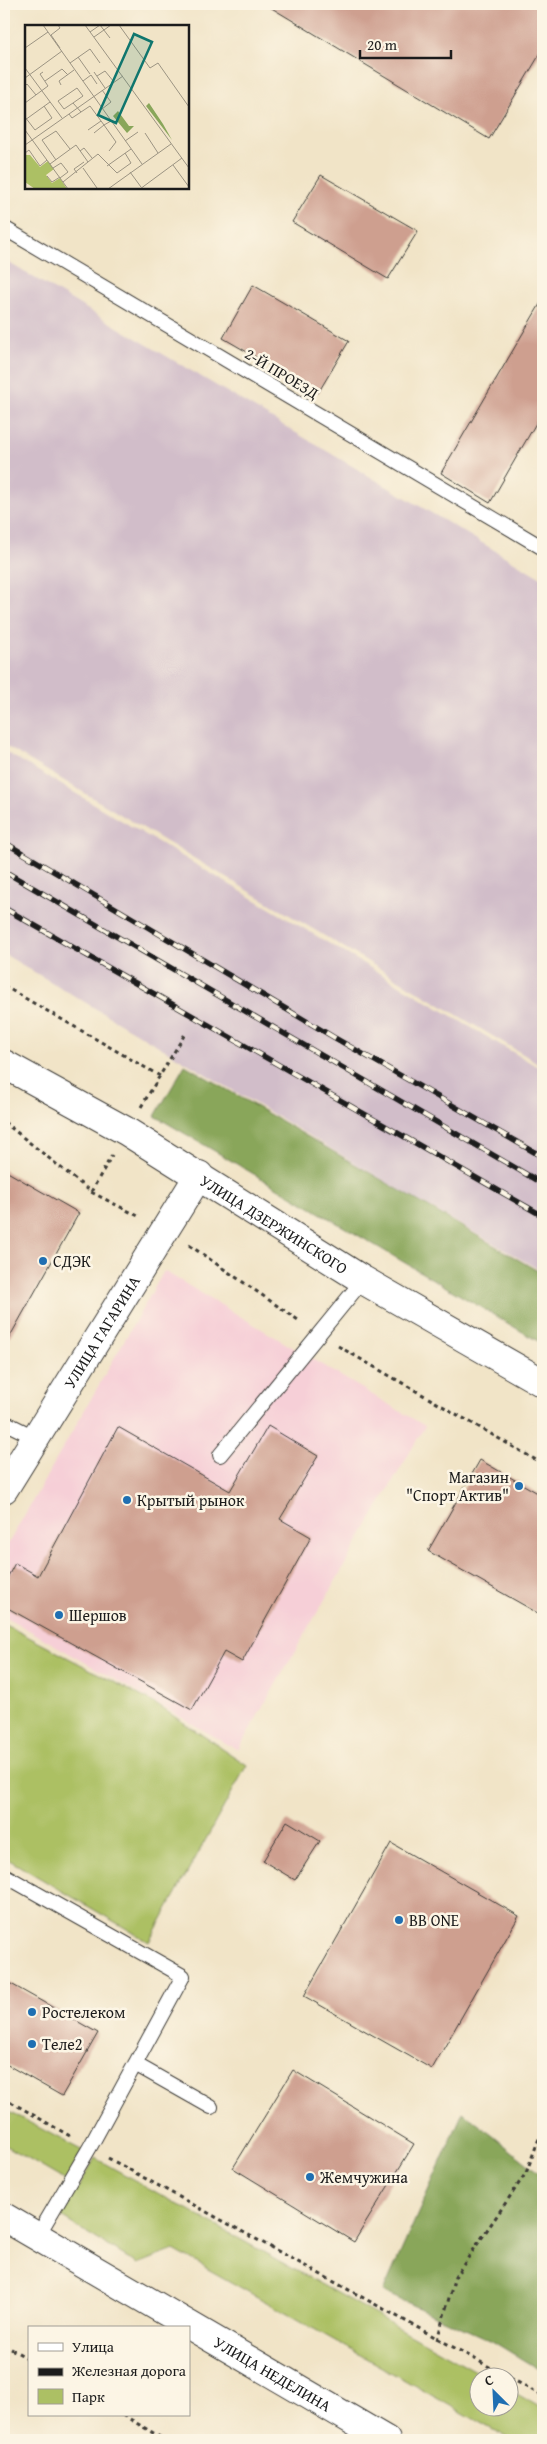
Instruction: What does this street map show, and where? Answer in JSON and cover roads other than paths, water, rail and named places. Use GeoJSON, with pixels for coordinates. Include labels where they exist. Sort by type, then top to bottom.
{"type":"FeatureCollection","features":[{"type":"Feature","properties":{"kind":"street","name":"УЛИЦА ДЗЕРЖИНСКОГО"},"geometry":{"type":"LineString","coordinates":[[4,1064],[126,1131],[199,1175],[363,1280],[543,1383]]}},
{"type":"Feature","properties":{"kind":"street","name":"УЛИЦА ГАГАРИНА"},"geometry":{"type":"LineString","coordinates":[[4,1488],[199,1175]]}},
{"type":"Feature","properties":{"kind":"street","name":"УЛИЦА НЕДЕЛИНА"},"geometry":{"type":"LineString","coordinates":[[4,2217],[386,2440]]}},
{"type":"Feature","properties":{"kind":"lane","name":"2-Й ПРОЕЗД"},"geometry":{"type":"LineString","coordinates":[[4,228],[543,548]]}},
{"type":"Feature","properties":{"kind":"lane"},"geometry":{"type":"LineString","coordinates":[[220,1455],[363,1280]]}},
{"type":"Feature","properties":{"kind":"lane"},"geometry":{"type":"LineString","coordinates":[[4,1422],[36,1438]]}},
{"type":"Feature","properties":{"kind":"lane"},"geometry":{"type":"LineString","coordinates":[[4,1875],[183,1976],[90,2148],[37,2237]]}},
{"type":"Feature","properties":{"kind":"lane"},"geometry":{"type":"LineString","coordinates":[[135,2064],[211,2107]]}},
{"type":"Feature","properties":{"kind":"railway"},"geometry":{"type":"LineString","coordinates":[[4,842],[335,1038],[543,1157]]}},
{"type":"Feature","properties":{"kind":"railway"},"geometry":{"type":"LineString","coordinates":[[4,871],[543,1184]]}},
{"type":"Feature","properties":{"kind":"railway"},"geometry":{"type":"LineString","coordinates":[[4,908],[543,1216]]}},
{"type":"Feature","properties":{"kind":"place","name":"СДЭК"},"geometry":{"type":"Point","coordinates":[43,1261]}},
{"type":"Feature","properties":{"kind":"place","name":"Магазин \"Спорт Актив\""},"geometry":{"type":"Point","coordinates":[519,1486]}},
{"type":"Feature","properties":{"kind":"place","name":"Крытый рынок"},"geometry":{"type":"Point","coordinates":[127,1500]}},
{"type":"Feature","properties":{"kind":"place","name":"Шершов"},"geometry":{"type":"Point","coordinates":[59,1615]}},
{"type":"Feature","properties":{"kind":"place","name":"BB ONE"},"geometry":{"type":"Point","coordinates":[399,1920]}},
{"type":"Feature","properties":{"kind":"place","name":"Ростелеком"},"geometry":{"type":"Point","coordinates":[32,2012]}},
{"type":"Feature","properties":{"kind":"place","name":"Теле2"},"geometry":{"type":"Point","coordinates":[32,2044]}},
{"type":"Feature","properties":{"kind":"place","name":"Жемчужина"},"geometry":{"type":"Point","coordinates":[310,2177]}}]}
